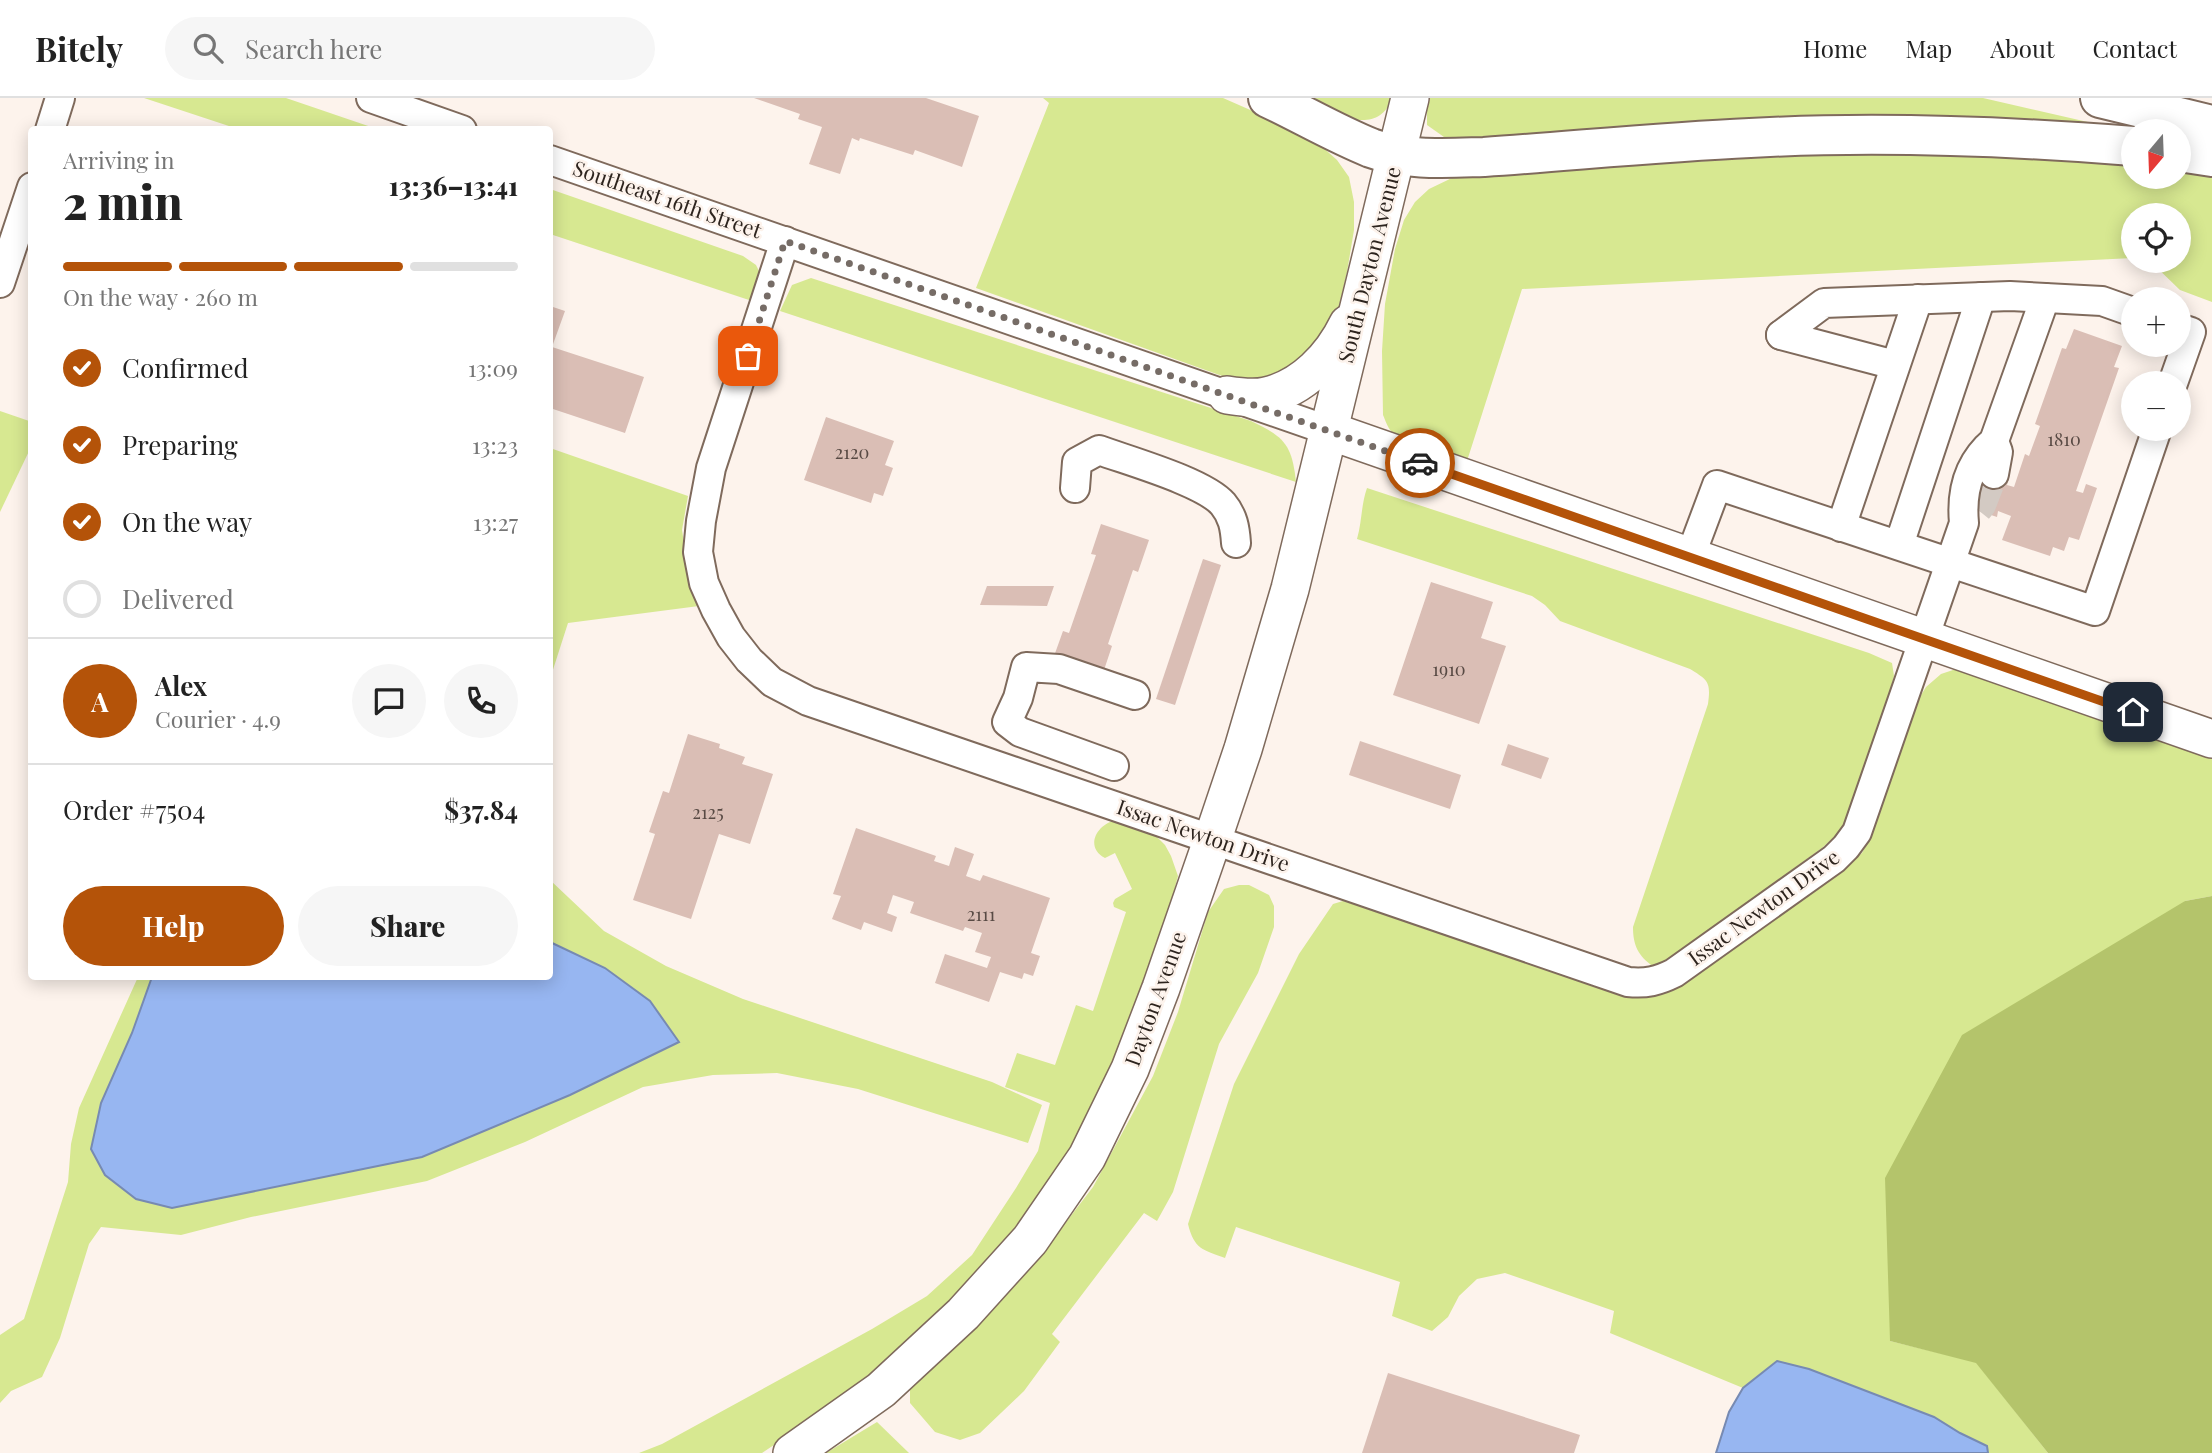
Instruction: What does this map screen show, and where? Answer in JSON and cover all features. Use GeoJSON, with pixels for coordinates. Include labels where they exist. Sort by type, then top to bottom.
{"type":"FeatureCollection","features":[{"type":"Feature","properties":{"kind":"highway"},"geometry":{"type":"LineString","coordinates":[[1268,98],[1372,148],[1440,159],[1750,138],[1902,134],[2028,138],[2121,145]]}},
{"type":"Feature","properties":{"kind":"highway"},"geometry":{"type":"LineString","coordinates":[[2100,98],[2212,125]]}},
{"type":"Feature","properties":{"kind":"highway"},"geometry":{"type":"LineString","coordinates":[[2191,154],[2212,157]]}},
{"type":"Feature","properties":{"kind":"main road","name":"South Dayton Avenue"},"geometry":{"type":"LineString","coordinates":[[1330,431],[1410,98]]}},
{"type":"Feature","properties":{"kind":"main road"},"geometry":{"type":"LineString","coordinates":[[1227,395],[1245,398],[1266,396],[1298,383],[1327,358],[1345,331],[1363,295]]}},
{"type":"Feature","properties":{"kind":"main road","name":"Dayton Avenue"},"geometry":{"type":"LineString","coordinates":[[792,1453],[881,1390],[963,1314],[1030,1240],[1087,1157],[1130,1069],[1161,988],[1243,749],[1290,589],[1330,431]]}},
{"type":"Feature","properties":{"kind":"main road","name":"Southeast 16th Street"},"geometry":{"type":"LineString","coordinates":[[1330,431],[2212,739]]}},
{"type":"Feature","properties":{"kind":"street"},"geometry":{"type":"LineString","coordinates":[[51,126],[60,98]]}},
{"type":"Feature","properties":{"kind":"street"},"geometry":{"type":"LineString","coordinates":[[371,98],[451,126]]}},
{"type":"Feature","properties":{"kind":"street","name":"Southeast 16th Street"},"geometry":{"type":"LineString","coordinates":[[553,161],[1330,431]]}},
{"type":"Feature","properties":{"kind":"street"},"geometry":{"type":"LineString","coordinates":[[0,283],[28,199]]}},
{"type":"Feature","properties":{"kind":"street","name":"Issac Newton Drive"},"geometry":{"type":"LineString","coordinates":[[785,241],[711,468],[698,552],[704,583],[731,637],[749,660],[772,682],[808,701],[1628,982],[1642,984],[1674,973],[1834,859],[1857,832],[1950,562],[1971,517],[1962,502],[1974,463],[1994,441]]}},
{"type":"Feature","properties":{"kind":"street"},"geometry":{"type":"LineString","coordinates":[[1895,365],[1781,335],[1824,303],[2010,296],[2102,301],[2121,308]]}},
{"type":"Feature","properties":{"kind":"street"},"geometry":{"type":"LineString","coordinates":[[1899,545],[1981,297]]}},
{"type":"Feature","properties":{"kind":"street"},"geometry":{"type":"LineString","coordinates":[[1994,474],[1998,452],[1994,441],[2045,298]]}},
{"type":"Feature","properties":{"kind":"street"},"geometry":{"type":"LineString","coordinates":[[1841,527],[1918,299]]}},
{"type":"Feature","properties":{"kind":"street"},"geometry":{"type":"LineString","coordinates":[[1690,557],[1717,485],[2095,611],[2153,441]]}},
{"type":"Feature","properties":{"kind":"street"},"geometry":{"type":"LineString","coordinates":[[1075,488],[1077,463],[1099,450],[1197,486],[1222,502],[1234,521],[1236,544]]}},
{"type":"Feature","properties":{"kind":"street"},"geometry":{"type":"LineString","coordinates":[[1114,766],[1020,732],[1007,722],[1018,698],[1026,667],[1059,669],[1135,695]]}},
{"type":"Feature","properties":{"kind":"green space"},"geometry":{"type":"Polygon","coordinates":[[[144,98],[286,98],[368,126],[229,126],[144,98]]]}},
{"type":"Feature","properties":{"kind":"green space"},"geometry":{"type":"Polygon","coordinates":[[[1043,98],[1223,98],[1291,128],[1319,144],[1337,160],[1349,177],[1354,202],[1354,230],[1336,319],[1320,351],[1273,388],[1239,382],[976,288],[1049,103],[1043,98]]]}},
{"type":"Feature","properties":{"kind":"green space"},"geometry":{"type":"Polygon","coordinates":[[[1299,98],[1392,98],[1385,111],[1375,118],[1363,120],[1336,115],[1299,98]]]}},
{"type":"Feature","properties":{"kind":"green space"},"geometry":{"type":"Polygon","coordinates":[[[1430,98],[1983,98],[2114,128],[1471,142],[1444,137],[1427,125],[1430,98]]]}},
{"type":"Feature","properties":{"kind":"green space"},"geometry":{"type":"Polygon","coordinates":[[[1923,149],[2121,163],[2121,189],[2191,189],[2191,172],[2212,175],[2212,302],[2191,294],[2191,287],[2177,287],[2162,273],[2191,273],[2191,203],[2121,203],[2121,259],[1522,289],[1467,461],[1400,439],[1390,430],[1383,415],[1382,351],[1385,304],[1395,249],[1404,220],[1415,202],[1429,189],[1454,177],[1923,149]]]}},
{"type":"Feature","properties":{"kind":"green space"},"geometry":{"type":"Polygon","coordinates":[[[553,190],[743,256],[756,265],[761,275],[752,301],[553,235],[553,190]]]}},
{"type":"Feature","properties":{"kind":"green space"},"geometry":{"type":"Polygon","coordinates":[[[811,278],[1251,421],[1272,432],[1285,444],[1292,459],[1296,482],[780,311],[792,285],[811,278]]]}},
{"type":"Feature","properties":{"kind":"green space"},"geometry":{"type":"Polygon","coordinates":[[[0,411],[28,421],[28,453],[0,512],[0,411]]]}},
{"type":"Feature","properties":{"kind":"green space"},"geometry":{"type":"Polygon","coordinates":[[[553,449],[688,496],[682,530],[692,594],[699,606],[568,623],[553,670],[553,449]]]}},
{"type":"Feature","properties":{"kind":"green space"},"geometry":{"type":"Polygon","coordinates":[[[1367,488],[1869,653],[1892,663],[1894,676],[1889,694],[1843,829],[1822,848],[1664,963],[1654,967],[1638,950],[1633,927],[1708,704],[1707,682],[1690,669],[1560,621],[1532,596],[1357,539],[1367,488]]]}},
{"type":"Feature","properties":{"kind":"green space"},"geometry":{"type":"Polygon","coordinates":[[[1959,668],[2212,757],[2212,896],[2185,901],[1890,1341],[1976,1362],[2048,1453],[1988,1453],[1987,1446],[1934,1417],[1809,1369],[1777,1361],[1743,1388],[1610,1333],[1614,1311],[1505,1273],[1477,1279],[1459,1296],[1448,1317],[1432,1331],[1392,1316],[1400,1282],[1236,1227],[1225,1258],[1205,1250],[1193,1239],[1188,1224],[1234,1084],[1299,954],[1333,904],[1343,901],[1360,906],[1629,996],[1662,993],[1674,989],[1862,853],[1872,834],[1913,708],[1926,687],[1941,674],[1959,668]]]}},
{"type":"Feature","properties":{"kind":"green space"},"geometry":{"type":"Polygon","coordinates":[[[1116,820],[1144,830],[1165,845],[1178,876],[1171,902],[1127,1034],[1089,1114],[1048,1187],[995,1262],[850,1394],[762,1453],[639,1453],[662,1444],[872,1329],[927,1296],[972,1255],[1038,1151],[1050,1103],[1005,1087],[1017,1053],[1055,1065],[1076,1005],[1093,1011],[1126,912],[1114,907],[1113,903],[1132,889],[1115,853],[1105,858],[1095,848],[1094,842],[1103,826],[1116,820]]]}},
{"type":"Feature","properties":{"kind":"green space"},"geometry":{"type":"Polygon","coordinates":[[[553,883],[604,931],[666,966],[743,999],[992,1082],[1042,1105],[1028,1143],[858,1089],[777,1073],[713,1075],[643,1087],[525,1142],[427,1181],[251,1217],[181,1235],[101,1227],[89,1244],[60,1338],[42,1377],[11,1391],[0,1403],[0,1335],[24,1319],[68,1182],[71,1144],[79,1108],[137,980],[553,980],[553,883]]]}},
{"type":"Feature","properties":{"kind":"green space"},"geometry":{"type":"Polygon","coordinates":[[[1249,885],[1269,895],[1274,906],[1274,927],[1258,973],[1219,1044],[1173,1192],[1157,1221],[1144,1213],[1052,1334],[1060,1342],[1024,1391],[980,1433],[960,1440],[935,1432],[910,1403],[910,1388],[1040,1256],[1093,1187],[1153,1076],[1178,1012],[1208,912],[1224,889],[1249,885]]]}},
{"type":"Feature","properties":{"kind":"green space"},"geometry":{"type":"Polygon","coordinates":[[[2212,896],[2212,1453],[2048,1453],[1976,1363],[1890,1341],[1885,1178],[1962,1035],[2185,901],[2212,896]]]}},
{"type":"Feature","properties":{"kind":"green space"},"geometry":{"type":"Polygon","coordinates":[[[877,1422],[909,1453],[826,1453],[877,1422]]]}},
{"type":"Feature","properties":{"kind":"water"},"geometry":{"type":"Polygon","coordinates":[[[553,943],[605,968],[650,1001],[679,1042],[570,1095],[422,1157],[172,1208],[136,1199],[105,1175],[91,1149],[101,1103],[132,1033],[151,980],[553,980],[553,943]]]}},
{"type":"Feature","properties":{"kind":"water"},"geometry":{"type":"Polygon","coordinates":[[[1777,1361],[1809,1369],[1934,1417],[1987,1446],[1988,1453],[1716,1453],[1729,1412],[1743,1388],[1777,1361]]]}},
{"type":"Feature","properties":{"kind":"building"},"geometry":{"type":"Polygon","coordinates":[[[754,98],[926,98],[979,116],[962,167],[915,150],[913,155],[860,138],[859,141],[852,138],[840,174],[809,164],[822,127],[798,119],[800,114],[754,98]]]}},
{"type":"Feature","properties":{"kind":"building"},"geometry":{"type":"Polygon","coordinates":[[[553,307],[565,311],[553,344],[553,307]]]}},
{"type":"Feature","properties":{"kind":"building"},"geometry":{"type":"Polygon","coordinates":[[[2074,329],[2121,346],[2114,367],[2119,368],[2076,491],[2083,493],[2086,484],[2097,488],[2079,540],[2069,537],[2064,551],[2053,547],[2050,556],[2002,540],[2011,516],[1998,511],[1997,517],[1967,507],[1980,469],[2009,479],[2007,485],[2014,487],[2025,454],[2029,456],[2040,426],[2035,424],[2062,348],[2066,349],[2074,329]]]}},
{"type":"Feature","properties":{"kind":"building"},"geometry":{"type":"Polygon","coordinates":[[[553,347],[644,377],[625,433],[553,409],[553,347]]]}},
{"type":"Feature","properties":{"kind":"building"},"geometry":{"type":"Polygon","coordinates":[[[826,417],[894,441],[885,465],[893,468],[883,496],[874,493],[871,503],[804,480],[826,417]]]}},
{"type":"Feature","properties":{"kind":"building"},"geometry":{"type":"Polygon","coordinates":[[[1101,524],[1149,540],[1138,572],[1133,570],[1108,644],[1112,646],[1102,676],[1053,659],[1063,631],[1069,633],[1096,555],[1091,554],[1101,524]]]}},
{"type":"Feature","properties":{"kind":"building"},"geometry":{"type":"Polygon","coordinates":[[[1203,559],[1221,565],[1175,705],[1156,699],[1203,559]]]}},
{"type":"Feature","properties":{"kind":"building"},"geometry":{"type":"Polygon","coordinates":[[[1431,582],[1493,602],[1481,638],[1506,646],[1479,724],[1393,695],[1431,582]]]}},
{"type":"Feature","properties":{"kind":"building"},"geometry":{"type":"Polygon","coordinates":[[[987,586],[1054,586],[1047,606],[980,605],[987,586]]]}},
{"type":"Feature","properties":{"kind":"building"},"geometry":{"type":"Polygon","coordinates":[[[688,734],[720,744],[719,748],[745,757],[742,764],[773,774],[750,844],[719,834],[691,919],[633,900],[655,834],[649,832],[663,791],[669,793],[688,734]]]}},
{"type":"Feature","properties":{"kind":"building"},"geometry":{"type":"Polygon","coordinates":[[[1360,741],[1461,775],[1450,809],[1349,775],[1360,741]]]}},
{"type":"Feature","properties":{"kind":"building"},"geometry":{"type":"Polygon","coordinates":[[[1508,744],[1549,758],[1541,779],[1501,765],[1508,744]]]}},
{"type":"Feature","properties":{"kind":"building"},"geometry":{"type":"Polygon","coordinates":[[[856,828],[936,856],[934,861],[949,866],[955,847],[974,854],[966,876],[980,881],[983,875],[1050,898],[1031,953],[1040,956],[1033,976],[1024,973],[1022,979],[1000,972],[989,1002],[935,983],[945,954],[987,968],[991,957],[975,952],[982,933],[965,927],[963,931],[910,913],[914,902],[893,895],[887,913],[897,917],[892,932],[864,922],[861,930],[832,919],[841,896],[833,894],[856,828]]]}},
{"type":"Feature","properties":{"kind":"building"},"geometry":{"type":"Polygon","coordinates":[[[1388,1373],[1580,1435],[1574,1453],[1362,1453],[1388,1373]]]}},
{"type":"Feature","properties":{"kind":"tunnel"},"geometry":{"type":"LineString","coordinates":[[1978,510],[1994,474]]}},
{"type":"Feature","properties":{"kind":"way so far"},"geometry":{"type":"LineString","coordinates":[[748,356],[785,241],[1420,463]]}},
{"type":"Feature","properties":{"kind":"route"},"geometry":{"type":"LineString","coordinates":[[1420,463],[2133,712]]}}]}
